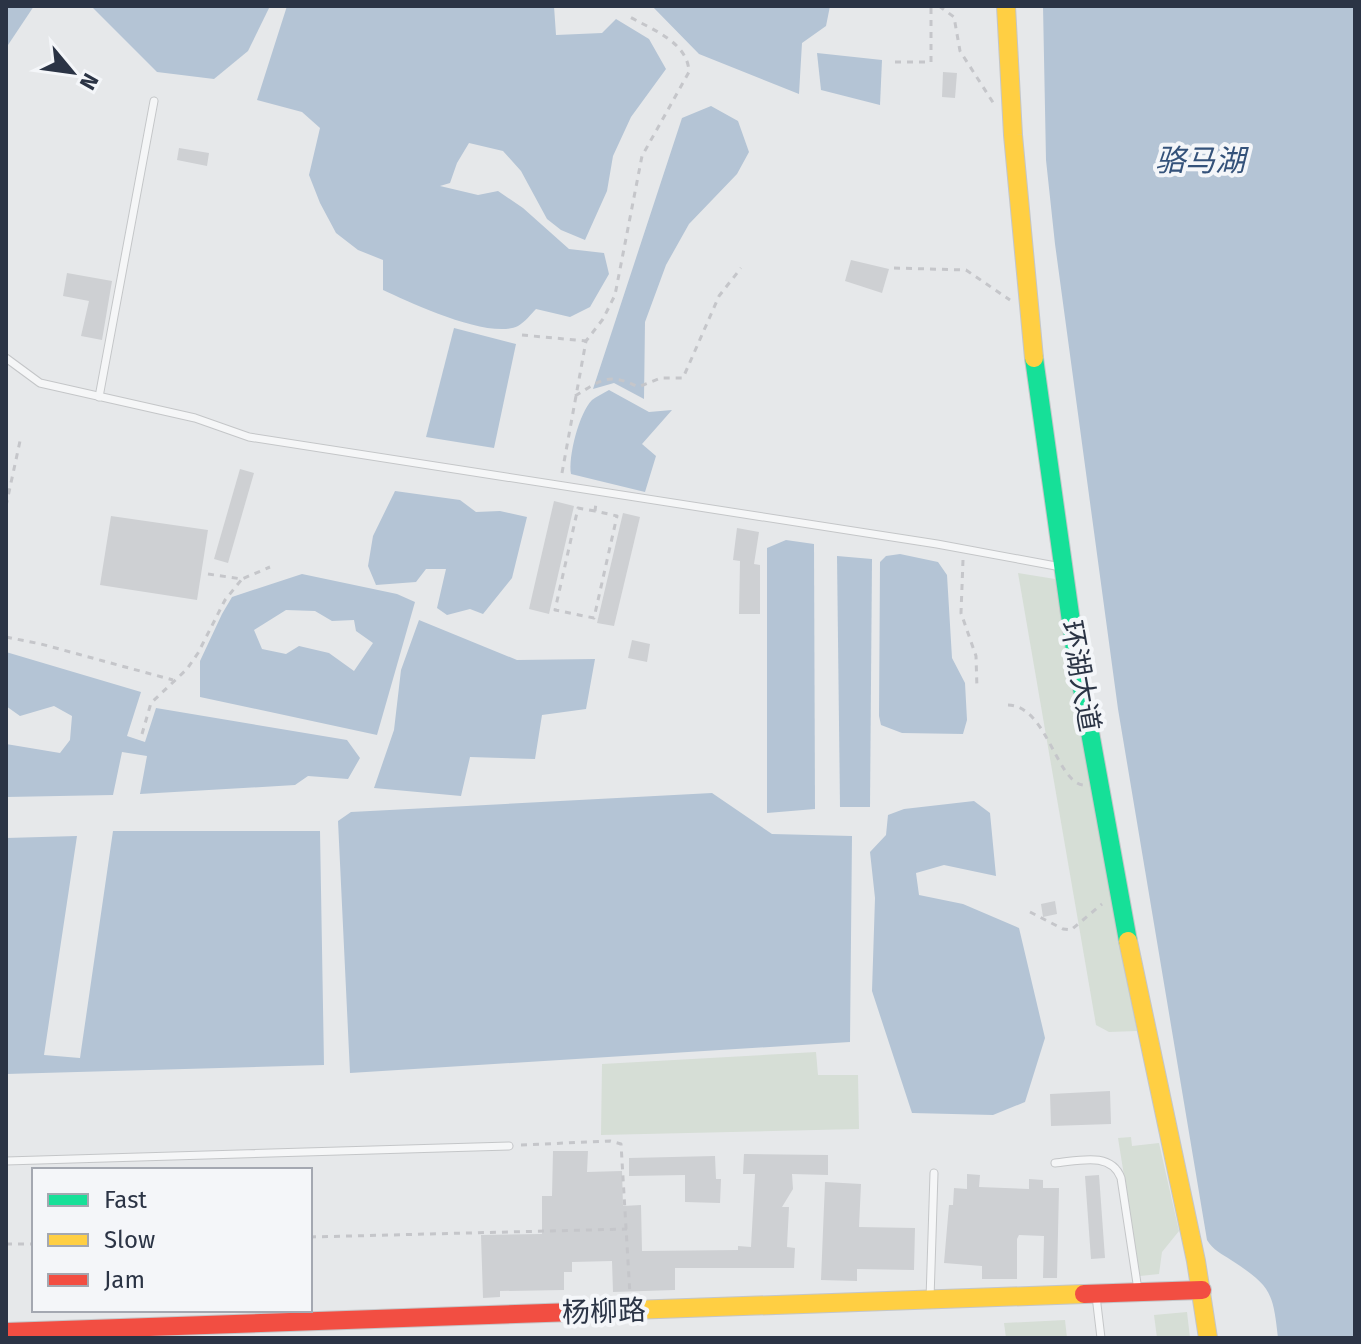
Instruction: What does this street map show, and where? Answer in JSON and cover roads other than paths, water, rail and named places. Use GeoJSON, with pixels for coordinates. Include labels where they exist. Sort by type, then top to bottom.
{"type":"FeatureCollection","features":[{"type":"Feature","properties":{"kind":"main road","name":"环湖大道"},"geometry":{"type":"LineString","coordinates":[[1006,6],[1010,118],[1061,567],[1146,1034],[1202,1290],[1208,1338]]}},
{"type":"Feature","properties":{"kind":"main road","name":"杨柳路"},"geometry":{"type":"LineString","coordinates":[[6,1332],[252,1331],[631,1310],[1202,1290]]}},
{"type":"Feature","properties":{"kind":"lane"},"geometry":{"type":"LineString","coordinates":[[99,397],[154,101]]}},
{"type":"Feature","properties":{"kind":"lane"},"geometry":{"type":"LineString","coordinates":[[6,358],[40,383],[195,418],[249,437],[964,549],[1061,567]]}},
{"type":"Feature","properties":{"kind":"lane"},"geometry":{"type":"LineString","coordinates":[[6,1161],[509,1146]]}},
{"type":"Feature","properties":{"kind":"lane"},"geometry":{"type":"LineString","coordinates":[[1055,1163],[1098,1160],[1112,1163],[1117,1168],[1138,1292]]}},
{"type":"Feature","properties":{"kind":"lane"},"geometry":{"type":"LineString","coordinates":[[930,1299],[934,1173]]}},
{"type":"Feature","properties":{"kind":"lane"},"geometry":{"type":"LineString","coordinates":[[1096,1294],[1101,1338]]}},
{"type":"Feature","properties":{"kind":"water"},"geometry":{"type":"Polygon","coordinates":[[[6,6],[34,6],[6,48],[6,6]]]}},
{"type":"Feature","properties":{"kind":"water"},"geometry":{"type":"Polygon","coordinates":[[[91,6],[270,6],[248,51],[214,79],[157,72],[91,6]]]}},
{"type":"Feature","properties":{"kind":"water"},"geometry":{"type":"Polygon","coordinates":[[[287,6],[554,6],[556,35],[602,33],[616,19],[649,39],[666,69],[631,117],[613,156],[607,191],[585,240],[561,230],[547,219],[521,171],[503,151],[469,143],[450,183],[440,186],[478,195],[498,191],[523,208],[569,249],[604,253],[609,274],[590,307],[570,317],[536,309],[518,326],[489,328],[450,318],[383,290],[383,260],[358,250],[336,233],[309,175],[320,128],[302,112],[257,100],[287,6]]]}},
{"type":"Feature","properties":{"kind":"water"},"geometry":{"type":"Polygon","coordinates":[[[652,6],[830,6],[826,26],[802,43],[799,94],[699,54],[652,6]]]}},
{"type":"Feature","properties":{"kind":"water","name":"骆马湖"},"geometry":{"type":"Polygon","coordinates":[[[1043,6],[1355,6],[1355,1338],[1278,1338],[1268,1292],[1255,1277],[1218,1252],[1207,1240],[1118,709],[1055,244],[1046,160],[1043,6]]]}},
{"type":"Feature","properties":{"kind":"water"},"geometry":{"type":"Polygon","coordinates":[[[817,53],[882,60],[880,105],[821,90],[817,53]]]}},
{"type":"Feature","properties":{"kind":"water"},"geometry":{"type":"Polygon","coordinates":[[[711,106],[738,121],[749,152],[737,174],[689,224],[666,265],[645,322],[644,399],[614,383],[593,389],[682,118],[711,106]]]}},
{"type":"Feature","properties":{"kind":"water"},"geometry":{"type":"Polygon","coordinates":[[[454,328],[516,344],[494,448],[426,437],[454,328]]]}},
{"type":"Feature","properties":{"kind":"water"},"geometry":{"type":"Polygon","coordinates":[[[609,390],[649,412],[672,410],[642,444],[656,456],[645,492],[571,474],[573,447],[587,406],[609,390]]]}},
{"type":"Feature","properties":{"kind":"water"},"geometry":{"type":"Polygon","coordinates":[[[395,491],[460,500],[476,512],[500,511],[527,517],[512,578],[483,614],[470,609],[447,615],[437,608],[446,569],[426,569],[416,582],[376,585],[368,566],[373,536],[395,491]]]}},
{"type":"Feature","properties":{"kind":"water"},"geometry":{"type":"Polygon","coordinates":[[[786,540],[814,544],[815,809],[767,813],[767,548],[786,540]]]}},
{"type":"Feature","properties":{"kind":"water"},"geometry":{"type":"Polygon","coordinates":[[[900,554],[938,562],[947,575],[952,658],[965,683],[967,720],[963,734],[902,733],[881,725],[880,562],[886,556],[900,554]]]}},
{"type":"Feature","properties":{"kind":"water"},"geometry":{"type":"Polygon","coordinates":[[[837,556],[872,559],[870,807],[840,807],[837,556]]]}},
{"type":"Feature","properties":{"kind":"water"},"geometry":{"type":"Polygon","coordinates":[[[302,574],[397,594],[415,602],[377,735],[200,697],[200,661],[232,597],[302,574]],[[286,610],[254,630],[262,649],[286,654],[299,646],[329,653],[354,671],[373,643],[356,631],[354,620],[332,621],[315,611],[286,610]]]}},
{"type":"Feature","properties":{"kind":"water"},"geometry":{"type":"Polygon","coordinates":[[[419,620],[517,660],[595,659],[586,709],[542,715],[535,759],[470,757],[461,796],[374,788],[394,730],[401,670],[419,620]]]}},
{"type":"Feature","properties":{"kind":"water"},"geometry":{"type":"Polygon","coordinates":[[[6,652],[141,692],[127,736],[145,742],[156,708],[347,740],[360,758],[348,779],[308,776],[295,785],[140,794],[147,756],[122,752],[113,795],[6,797],[6,744],[60,753],[70,740],[72,716],[54,706],[20,716],[6,706],[6,652]]]}},
{"type":"Feature","properties":{"kind":"water"},"geometry":{"type":"Polygon","coordinates":[[[712,793],[772,834],[852,836],[850,1042],[350,1073],[338,821],[351,812],[712,793]]]}},
{"type":"Feature","properties":{"kind":"water"},"geometry":{"type":"Polygon","coordinates":[[[974,801],[990,813],[996,876],[944,865],[916,873],[919,895],[963,904],[1019,928],[1045,1038],[1025,1102],[993,1115],[912,1113],[872,991],[875,898],[870,852],[886,835],[888,815],[904,809],[974,801]]]}},
{"type":"Feature","properties":{"kind":"water"},"geometry":{"type":"Polygon","coordinates":[[[113,831],[320,831],[324,1065],[6,1074],[6,838],[77,836],[44,1055],[80,1058],[113,831]]]}}]}
